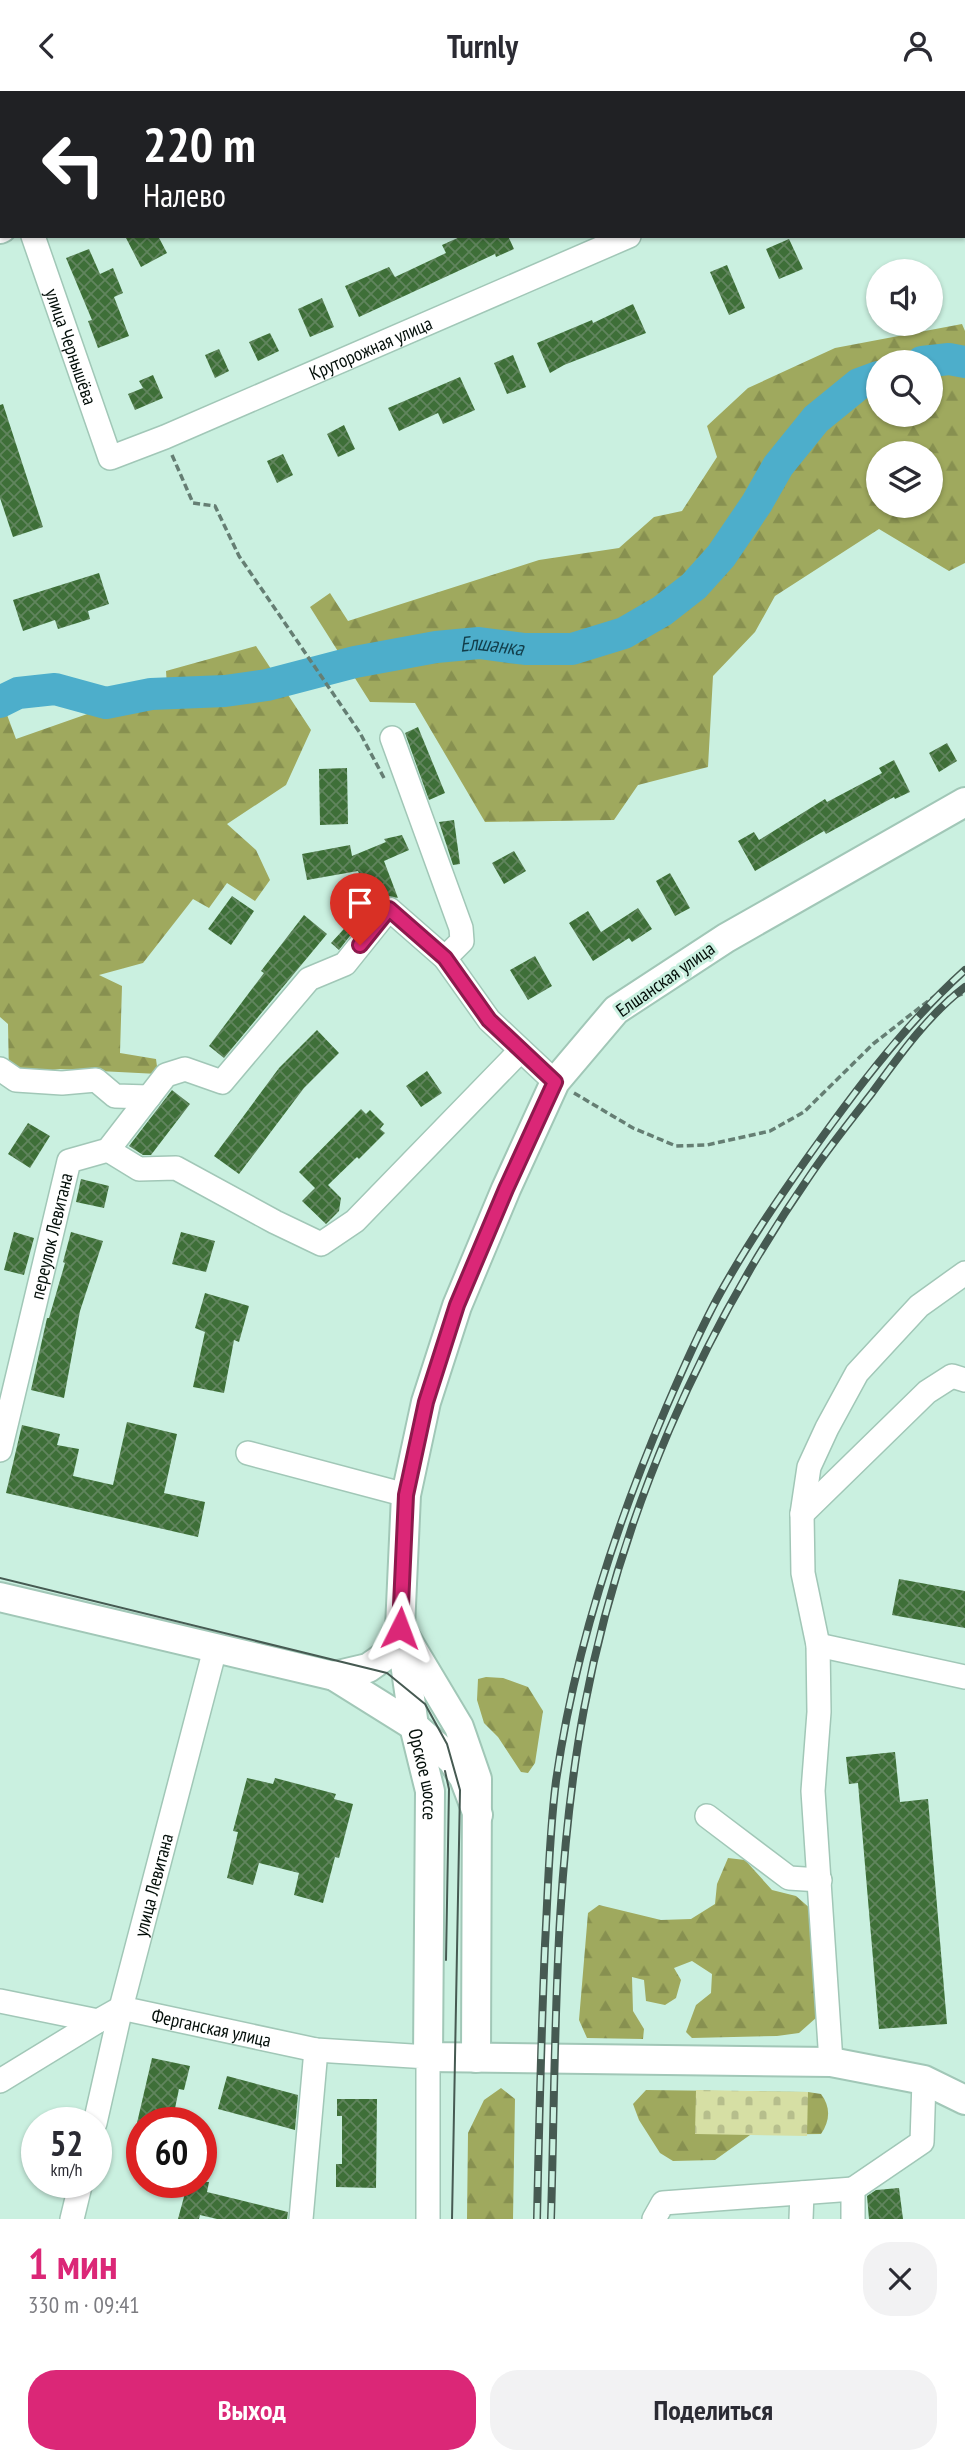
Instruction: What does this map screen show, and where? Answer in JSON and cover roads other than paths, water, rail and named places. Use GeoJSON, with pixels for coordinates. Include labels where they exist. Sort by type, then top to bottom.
{"type":"FeatureCollection","features":[{"type":"Feature","properties":{"kind":"main road","name":"Елшанская улица"},"geometry":{"type":"LineString","coordinates":[[414,1726],[400,1628],[406,1495],[426,1402],[457,1305],[555,1082],[616,1010],[726,937],[965,802]]}},
{"type":"Feature","properties":{"kind":"main road","name":"Орское шоссе"},"geometry":{"type":"LineString","coordinates":[[0,1597],[334,1677],[414,1726],[430,1791],[428,2057]]}},
{"type":"Feature","properties":{"kind":"main road"},"geometry":{"type":"LineString","coordinates":[[334,1677],[368,1668],[388,1654],[400,1628]]}},
{"type":"Feature","properties":{"kind":"main road"},"geometry":{"type":"LineString","coordinates":[[400,1628],[459,1727],[477,1779],[476,2058]]}},
{"type":"Feature","properties":{"kind":"main road"},"geometry":{"type":"LineString","coordinates":[[414,1726],[452,1760],[464,1778],[478,1815]]}},
{"type":"Feature","properties":{"kind":"main road"},"geometry":{"type":"LineString","coordinates":[[428,2057],[831,2062],[924,2080],[965,2100]]}},
{"type":"Feature","properties":{"kind":"street","name":"улица Чернышёва"},"geometry":{"type":"LineString","coordinates":[[34,238],[110,458]]}},
{"type":"Feature","properties":{"kind":"street","name":"Круторожная улица"},"geometry":{"type":"LineString","coordinates":[[110,458],[624,238]]}},
{"type":"Feature","properties":{"kind":"street"},"geometry":{"type":"LineString","coordinates":[[391,738],[461,928],[462,941],[445,958]]}},
{"type":"Feature","properties":{"kind":"street"},"geometry":{"type":"LineString","coordinates":[[520,1051],[355,1221],[321,1244],[176,1168],[139,1169],[108,1150],[166,1075],[185,1069],[222,1082],[309,979],[345,964],[389,909],[445,958],[489,1020],[555,1082]]}},
{"type":"Feature","properties":{"kind":"street"},"geometry":{"type":"LineString","coordinates":[[0,1069],[16,1080],[62,1083],[96,1080],[115,1096],[149,1097]]}},
{"type":"Feature","properties":{"kind":"street","name":"переулок Левитана"},"geometry":{"type":"LineString","coordinates":[[0,1450],[69,1161],[108,1150]]}},
{"type":"Feature","properties":{"kind":"street"},"geometry":{"type":"LineString","coordinates":[[831,2062],[813,1791],[819,1711],[818,1645],[803,1573],[802,1514],[809,1468],[857,1373],[919,1306],[965,1273]]}},
{"type":"Feature","properties":{"kind":"street"},"geometry":{"type":"LineString","coordinates":[[802,1514],[927,1392],[952,1376],[965,1380]]}},
{"type":"Feature","properties":{"kind":"street"},"geometry":{"type":"LineString","coordinates":[[248,1453],[406,1495]]}},
{"type":"Feature","properties":{"kind":"street"},"geometry":{"type":"LineString","coordinates":[[818,1645],[965,1677]]}},
{"type":"Feature","properties":{"kind":"street","name":"улица Левитана"},"geometry":{"type":"LineString","coordinates":[[98,2107],[215,1649]]}},
{"type":"Feature","properties":{"kind":"street"},"geometry":{"type":"LineString","coordinates":[[708,1816],[789,1878],[820,1880]]}},
{"type":"Feature","properties":{"kind":"street"},"geometry":{"type":"LineString","coordinates":[[0,2001],[97,2021]]}},
{"type":"Feature","properties":{"kind":"street"},"geometry":{"type":"LineString","coordinates":[[0,2081],[121,2008]]}},
{"type":"Feature","properties":{"kind":"street","name":"Ферганская улица"},"geometry":{"type":"LineString","coordinates":[[121,2008],[316,2050],[428,2057]]}},
{"type":"Feature","properties":{"kind":"street"},"geometry":{"type":"LineString","coordinates":[[301,2219],[316,2050]]}},
{"type":"Feature","properties":{"kind":"street","name":"Орское шоссе"},"geometry":{"type":"LineString","coordinates":[[428,2057],[428,2219]]}},
{"type":"Feature","properties":{"kind":"street"},"geometry":{"type":"LineString","coordinates":[[654,2219],[663,2203],[715,2209],[758,2208],[802,2193],[853,2189],[922,2142],[924,2080]]}},
{"type":"Feature","properties":{"kind":"street"},"geometry":{"type":"LineString","coordinates":[[853,2189],[853,2219]]}},
{"type":"Feature","properties":{"kind":"street"},"geometry":{"type":"LineString","coordinates":[[801,2219],[802,2193]]}},
{"type":"Feature","properties":{"kind":"street"},"geometry":{"type":"LineString","coordinates":[[72,2219],[77,2198]]}},
{"type":"Feature","properties":{"kind":"waterway","name":"Елшанка"},"geometry":{"type":"LineString","coordinates":[[943,360],[965,362]]}},
{"type":"Feature","properties":{"kind":"waterway","name":"Елшанка"},"geometry":{"type":"LineString","coordinates":[[0,702],[18,693],[55,689],[106,703],[151,694],[225,691],[267,685],[355,662],[436,647],[479,643],[525,649],[572,649],[624,633],[662,611],[694,586],[721,556],[778,466],[816,419],[859,384],[866,381]]}},
{"type":"Feature","properties":{"kind":"tram line"},"geometry":{"type":"LineString","coordinates":[[0,1578],[387,1673],[425,1704],[447,1744],[460,1790],[452,2219]]}},
{"type":"Feature","properties":{"kind":"tram line"},"geometry":{"type":"LineString","coordinates":[[445,1771],[449,1789],[446,1960]]}},
{"type":"Feature","properties":{"kind":"railway"},"geometry":{"type":"LineString","coordinates":[[537,2219],[549,1863],[556,1781],[585,1638],[630,1498],[684,1366],[711,1310],[744,1253],[801,1167],[862,1084],[911,1024],[965,970]]}},
{"type":"Feature","properties":{"kind":"railway"},"geometry":{"type":"LineString","coordinates":[[551,2219],[555,2027],[566,1835],[584,1709],[600,1637],[642,1498],[669,1429],[700,1363],[771,1235],[826,1153],[904,1051],[926,1023],[965,987]]}}]}
